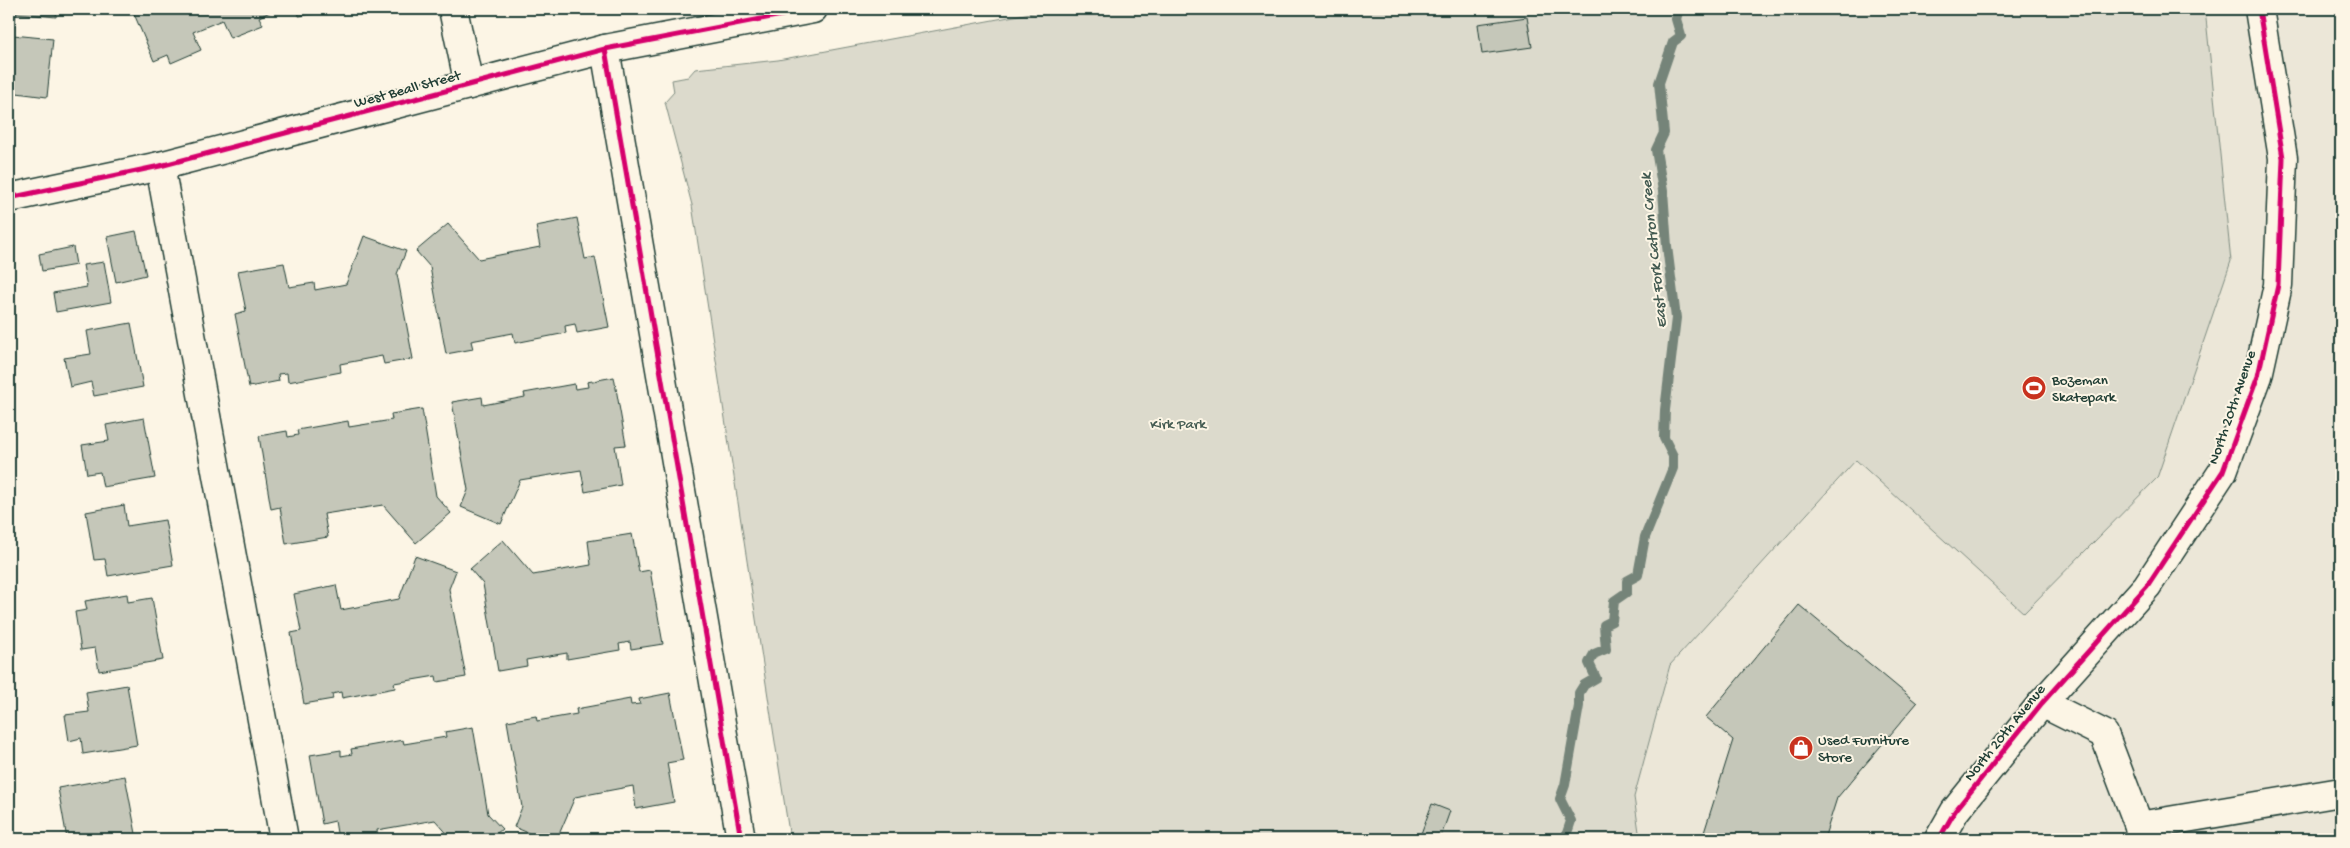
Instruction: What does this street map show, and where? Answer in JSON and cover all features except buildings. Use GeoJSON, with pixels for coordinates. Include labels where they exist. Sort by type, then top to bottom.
{"type":"FeatureCollection","features":[{"type":"Feature","properties":{"kind":"street"},"geometry":{"type":"LineString","coordinates":[[453,9],[469,85]]}},
{"type":"Feature","properties":{"kind":"street","name":"West Beall Street"},"geometry":{"type":"LineString","coordinates":[[9,198],[160,166],[605,49],[813,9]]}},
{"type":"Feature","properties":{"kind":"street","name":"North 20th Avenue"},"geometry":{"type":"LineString","coordinates":[[1939,839],[1955,811],[2042,703],[2147,586],[2224,471],[2258,376],[2278,285],[2283,158],[2259,9]]}},
{"type":"Feature","properties":{"kind":"street"},"geometry":{"type":"LineString","coordinates":[[605,49],[741,839]]}},
{"type":"Feature","properties":{"kind":"street"},"geometry":{"type":"LineString","coordinates":[[160,166],[284,839]]}},
{"type":"Feature","properties":{"kind":"street"},"geometry":{"type":"LineString","coordinates":[[2042,703],[2104,734],[2140,833],[2341,792]]}},
{"type":"Feature","properties":{"kind":"shaded area"},"geometry":{"type":"Polygon","coordinates":[[[2205,9],[2341,9],[2341,839],[1640,839],[1634,797],[1670,665],[1857,460],[2024,613],[2157,478],[2231,261],[2205,9]]]}},
{"type":"Feature","properties":{"kind":"green space","name":"Kirk Park"},"geometry":{"type":"Polygon","coordinates":[[[1052,9],[2205,9],[2231,261],[2157,478],[2024,613],[1856,460],[1670,665],[1634,797],[1640,839],[790,839],[692,205],[665,102],[674,92],[672,80],[688,77],[695,69],[778,60],[1052,9]]]}},
{"type":"Feature","properties":{"kind":"waterway","name":"East Fork Catron Creek"},"geometry":{"type":"LineString","coordinates":[[1565,839],[1571,821],[1560,799],[1565,785],[1579,706],[1579,693],[1584,685],[1596,678],[1589,663],[1594,654],[1606,649],[1604,625],[1612,621],[1614,601],[1627,592],[1627,581],[1638,575],[1645,537],[1673,468],[1673,456],[1664,438],[1665,410],[1676,318],[1667,246],[1663,191],[1656,150],[1664,133],[1659,83],[1673,42],[1681,36],[1676,19],[1679,9]]}},
{"type":"Feature","properties":{"kind":"cycle path"},"geometry":{"type":"LineString","coordinates":[[9,198],[160,166],[605,49],[813,9]]}},
{"type":"Feature","properties":{"kind":"cycle path"},"geometry":{"type":"LineString","coordinates":[[1939,839],[1955,811],[2042,703],[2147,586],[2223,471],[2258,376],[2278,285],[2283,158],[2259,9]]}},
{"type":"Feature","properties":{"kind":"cycle path"},"geometry":{"type":"LineString","coordinates":[[605,49],[741,839]]}},
{"type":"Feature","properties":{"kind":"place","name":"Bozeman Skatepark"},"geometry":{"type":"Point","coordinates":[2034,388]}},
{"type":"Feature","properties":{"kind":"place","name":"Used Furniture Store"},"geometry":{"type":"Point","coordinates":[1801,748]}}]}
